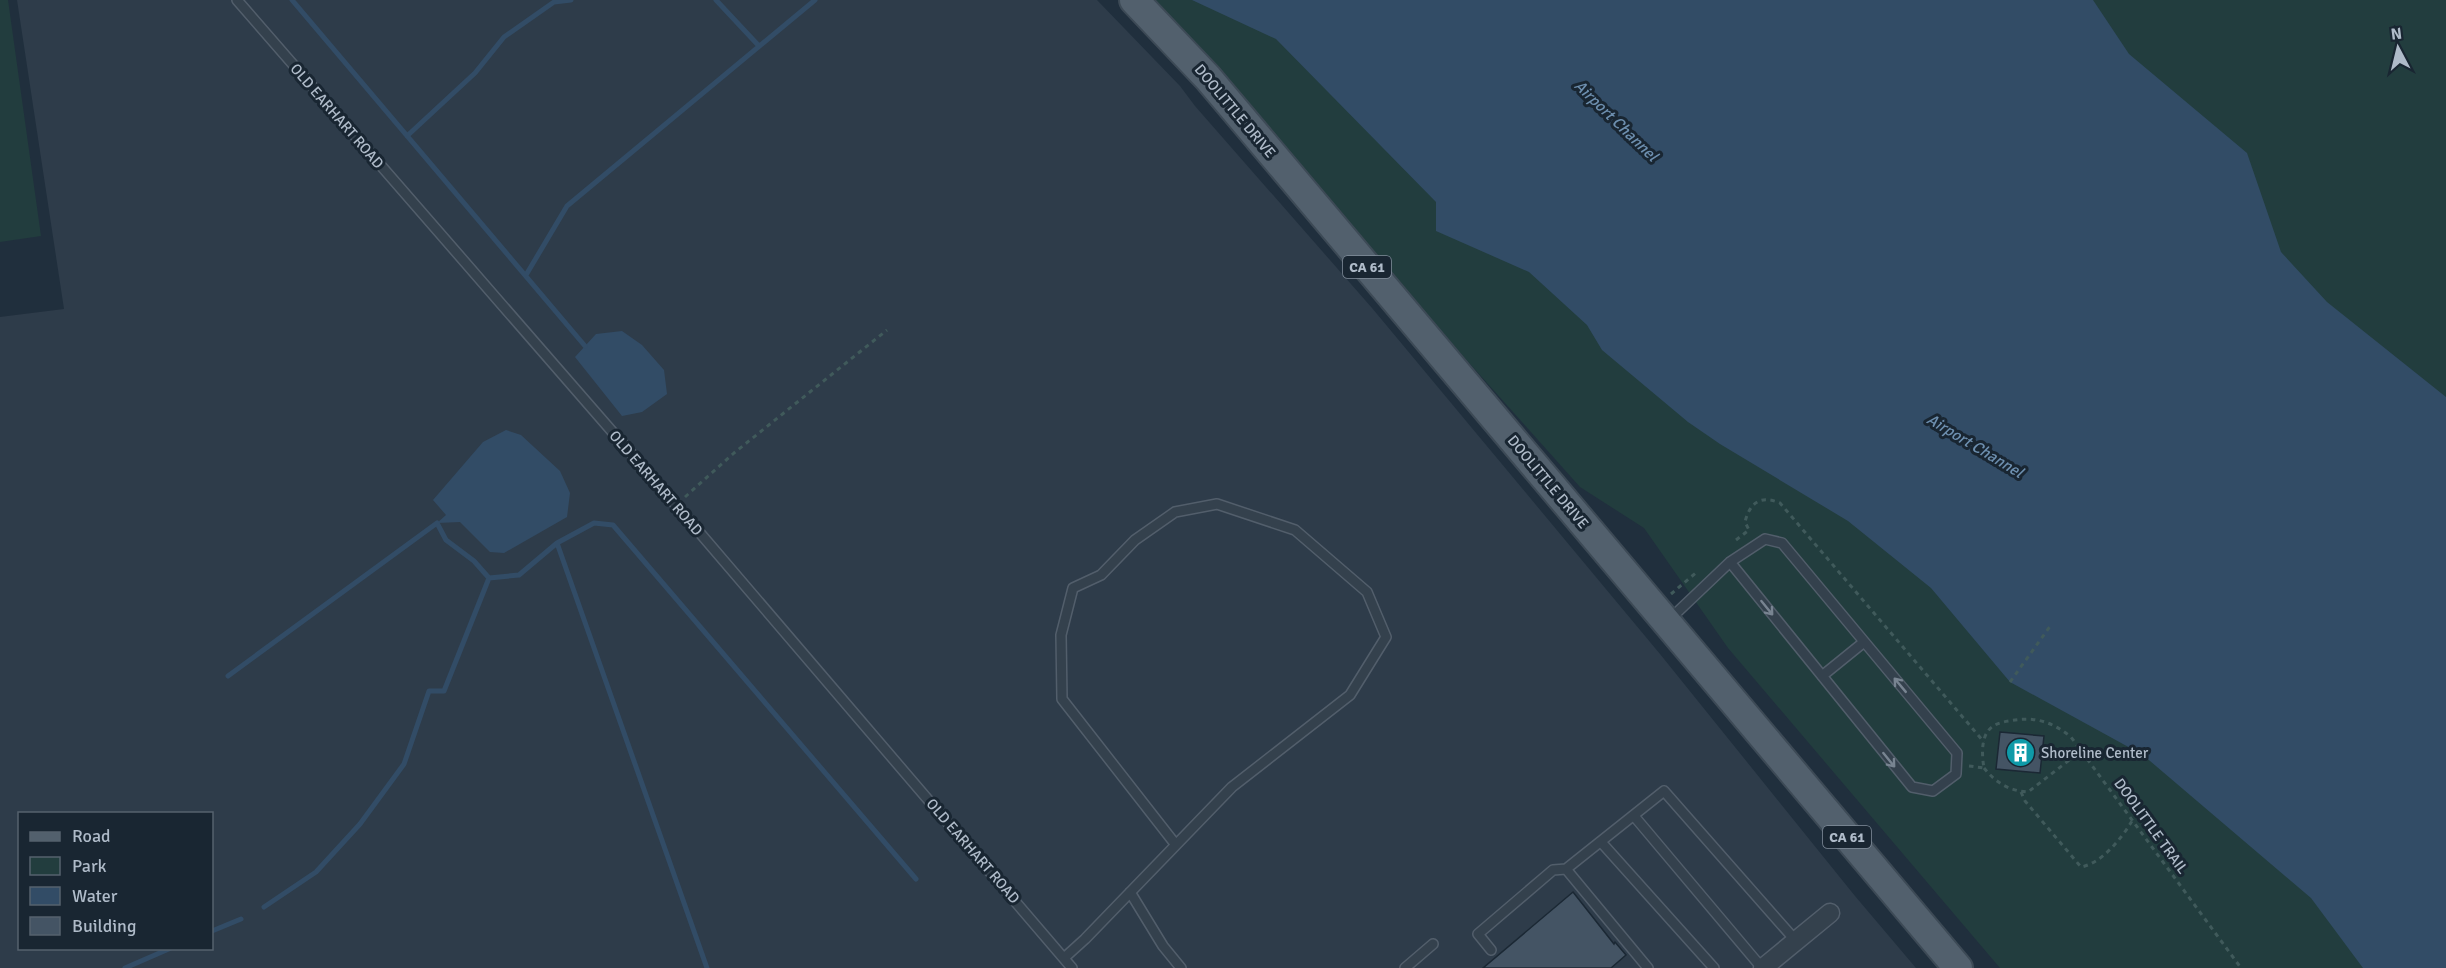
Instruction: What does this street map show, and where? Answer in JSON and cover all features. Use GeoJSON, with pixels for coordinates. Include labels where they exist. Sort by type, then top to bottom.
{"type":"FeatureCollection","features":[{"type":"Feature","properties":{"kind":"main road","name":"DOOLITTLE DRIVE"},"geometry":{"type":"LineString","coordinates":[[1134,0],[1208,78],[1958,968]]}},
{"type":"Feature","properties":{"kind":"street"},"geometry":{"type":"LineString","coordinates":[[1762,968],[1830,913]]}},
{"type":"Feature","properties":{"kind":"lane","name":"OLD EARHART ROAD"},"geometry":{"type":"LineString","coordinates":[[237,0],[676,505],[1072,968]]}},
{"type":"Feature","properties":{"kind":"lane"},"geometry":{"type":"LineString","coordinates":[[1064,958],[1085,939],[1130,892],[1176,845],[1232,787],[1350,695],[1386,638],[1367,592],[1295,530],[1217,504],[1175,512],[1135,540],[1101,575],[1073,588],[1060,635],[1062,699],[1176,845]]}},
{"type":"Feature","properties":{"kind":"lane"},"geometry":{"type":"LineString","coordinates":[[1666,622],[1730,562],[1765,539],[1782,543],[1957,753],[1956,774],[1933,791],[1912,787],[1730,562]]}},
{"type":"Feature","properties":{"kind":"lane"},"geometry":{"type":"LineString","coordinates":[[1822,676],[1864,642]]}},
{"type":"Feature","properties":{"kind":"lane"},"geometry":{"type":"LineString","coordinates":[[1491,950],[1478,934],[1553,870],[1566,869],[1664,791],[1796,941]]}},
{"type":"Feature","properties":{"kind":"lane"},"geometry":{"type":"LineString","coordinates":[[1634,816],[1762,968]]}},
{"type":"Feature","properties":{"kind":"lane"},"geometry":{"type":"LineString","coordinates":[[1601,842],[1714,968]]}},
{"type":"Feature","properties":{"kind":"lane"},"geometry":{"type":"LineString","coordinates":[[1566,869],[1648,968]]}},
{"type":"Feature","properties":{"kind":"lane"},"geometry":{"type":"LineString","coordinates":[[1130,892],[1163,946],[1181,968]]}},
{"type":"Feature","properties":{"kind":"lane"},"geometry":{"type":"LineString","coordinates":[[1405,968],[1433,944]]}},
{"type":"Feature","properties":{"kind":"path"},"geometry":{"type":"LineString","coordinates":[[676,505],[734,453],[887,330]]}},
{"type":"Feature","properties":{"kind":"path"},"geometry":{"type":"LineString","coordinates":[[2010,682],[2051,625]]}},
{"type":"Feature","properties":{"kind":"path","name":"DOOLITTLE TRAIL"},"geometry":{"type":"LineString","coordinates":[[1984,768],[1982,756],[1987,731],[1997,724],[2029,718],[2044,721],[2071,737],[2241,968]]}},
{"type":"Feature","properties":{"kind":"path"},"geometry":{"type":"LineString","coordinates":[[1956,764],[1984,768],[1998,783],[2021,792],[2028,792],[2081,751]]}},
{"type":"Feature","properties":{"kind":"path"},"geometry":{"type":"LineString","coordinates":[[2021,792],[2025,801],[2081,867],[2091,865],[2108,851],[2132,820]]}},
{"type":"Feature","properties":{"kind":"shaded area"},"geometry":{"type":"Polygon","coordinates":[[[17,0],[1097,0],[1180,86],[1372,308],[1660,654],[1916,968],[0,968],[0,317],[64,309],[17,0]]]}},
{"type":"Feature","properties":{"kind":"green space"},"geometry":{"type":"Polygon","coordinates":[[[0,0],[8,0],[41,236],[0,242],[0,0]]]}},
{"type":"Feature","properties":{"kind":"green space"},"geometry":{"type":"Polygon","coordinates":[[[1155,0],[2446,0],[2446,968],[2000,968],[1728,648],[1644,528],[1580,487],[1462,355],[1245,100],[1155,0]]]}},
{"type":"Feature","properties":{"kind":"water","name":"Airport Channel"},"geometry":{"type":"Polygon","coordinates":[[[1192,0],[2093,0],[2129,54],[2247,153],[2281,252],[2327,302],[2446,397],[2446,968],[2363,968],[2311,898],[2143,755],[2010,682],[1931,588],[1848,521],[1720,444],[1688,422],[1602,350],[1587,325],[1529,272],[1436,231],[1436,202],[1276,39],[1192,0]]]}},
{"type":"Feature","properties":{"kind":"water"},"geometry":{"type":"Polygon","coordinates":[[[622,331],[642,345],[664,370],[667,394],[642,412],[622,416],[575,357],[596,334],[622,331]]]}},
{"type":"Feature","properties":{"kind":"water"},"geometry":{"type":"Polygon","coordinates":[[[506,430],[521,435],[560,471],[570,493],[567,517],[504,553],[490,552],[460,522],[437,523],[446,515],[433,500],[483,442],[506,430]]]}},
{"type":"Feature","properties":{"kind":"building","name":"Shoreline Center"},"geometry":{"type":"Polygon","coordinates":[[[2000,732],[2044,736],[2040,773],[1996,769],[2000,732]]]}},
{"type":"Feature","properties":{"kind":"building"},"geometry":{"type":"Polygon","coordinates":[[[1573,892],[1614,944],[1615,942],[1626,955],[1611,968],[1483,968],[1573,892]]]}},
{"type":"Feature","properties":{"kind":"waterway"},"geometry":{"type":"LineString","coordinates":[[292,0],[585,346]]}},
{"type":"Feature","properties":{"kind":"waterway"},"geometry":{"type":"LineString","coordinates":[[407,136],[475,73],[504,37],[554,2],[571,0]]}},
{"type":"Feature","properties":{"kind":"waterway"},"geometry":{"type":"LineString","coordinates":[[716,0],[759,46]]}},
{"type":"Feature","properties":{"kind":"waterway"},"geometry":{"type":"LineString","coordinates":[[526,275],[567,206],[815,0]]}},
{"type":"Feature","properties":{"kind":"waterway"},"geometry":{"type":"LineString","coordinates":[[228,676],[437,523],[446,540],[474,561],[489,578],[444,691],[429,691],[404,764],[360,824],[316,872],[264,907]]}},
{"type":"Feature","properties":{"kind":"waterway"},"geometry":{"type":"LineString","coordinates":[[557,543],[594,523],[613,525],[916,879]]}},
{"type":"Feature","properties":{"kind":"waterway"},"geometry":{"type":"LineString","coordinates":[[489,578],[519,575],[557,543],[707,968]]}},
{"type":"Feature","properties":{"kind":"waterway"},"geometry":{"type":"LineString","coordinates":[[213,931],[241,919]]}},
{"type":"Feature","properties":{"kind":"waterway"},"geometry":{"type":"LineString","coordinates":[[125,968],[166,950]]}},
{"type":"Feature","properties":{"kind":"place","name":"Shoreline Center"},"geometry":{"type":"Point","coordinates":[2020,753]}}]}
